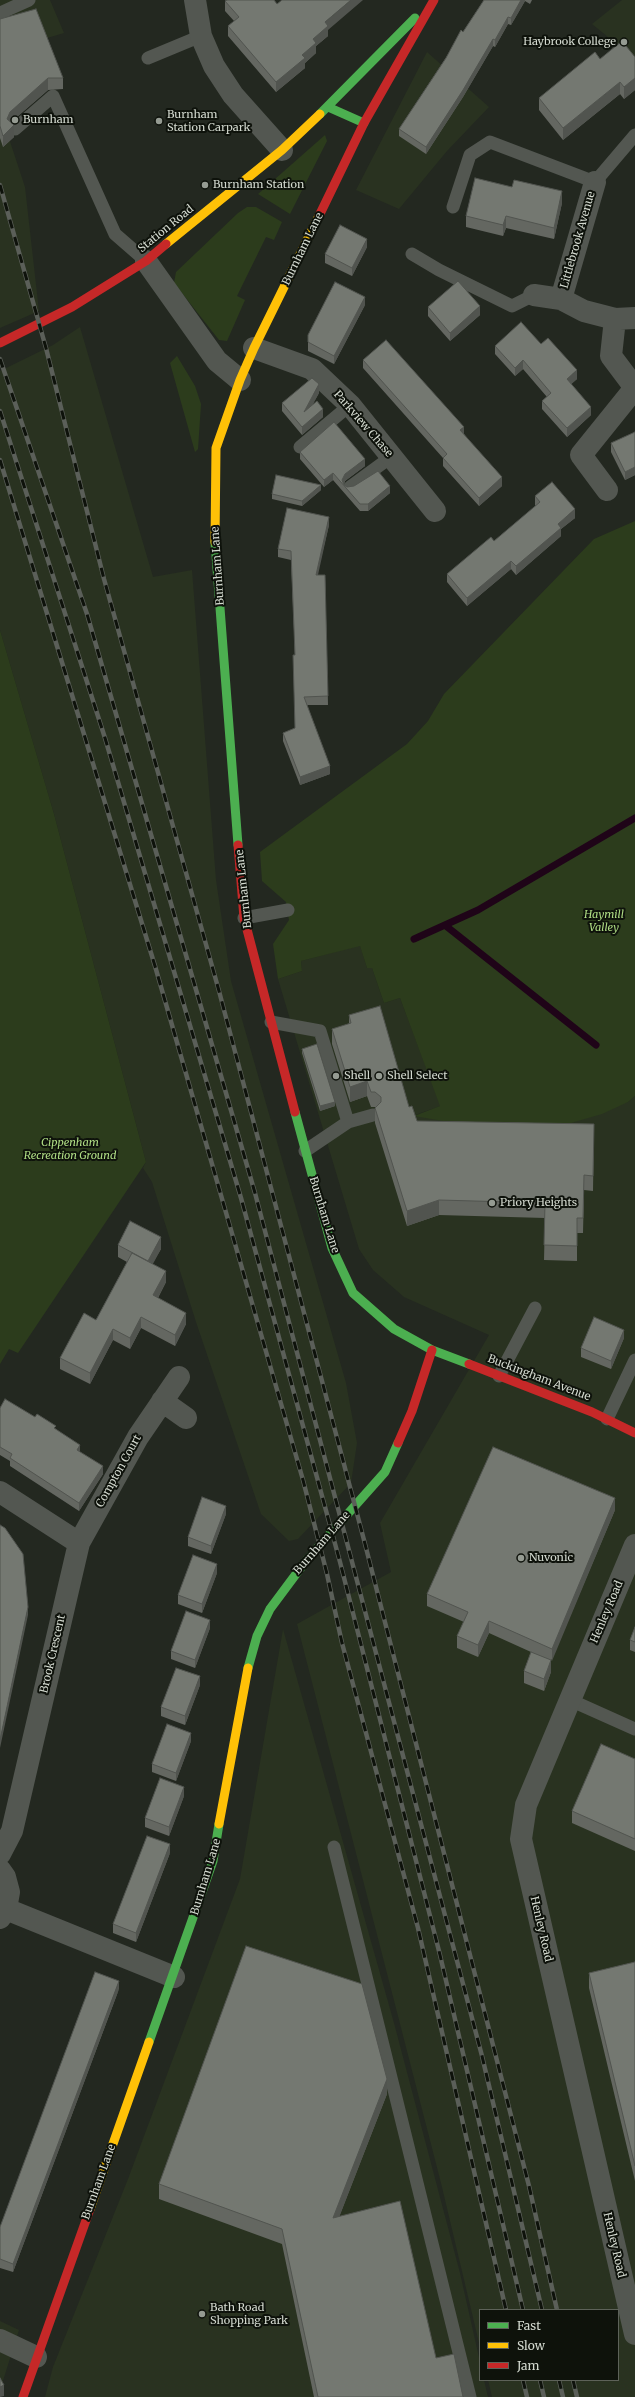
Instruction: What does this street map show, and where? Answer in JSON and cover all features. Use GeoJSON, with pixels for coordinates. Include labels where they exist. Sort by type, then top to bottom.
{"type":"FeatureCollection","features":[{"type":"Feature","properties":{"kind":"street"},"geometry":{"type":"LineString","coordinates":[[196,0],[201,36],[214,66],[233,95],[282,150]]}},
{"type":"Feature","properties":{"kind":"street","name":"Station Road"},"geometry":{"type":"LineString","coordinates":[[0,343],[72,307],[146,261],[282,150],[328,107],[433,0]]}},
{"type":"Feature","properties":{"kind":"street","name":"Burnham Lane"},"geometry":{"type":"LineString","coordinates":[[23,2397],[36,2357],[174,1977],[213,1861],[244,1684],[258,1636],[270,1609],[304,1562],[385,1472],[412,1411],[432,1350],[394,1329],[353,1293],[332,1248],[304,1151],[244,918],[214,527],[216,448],[240,380],[254,348],[364,123],[433,0]]}},
{"type":"Feature","properties":{"kind":"street"},"geometry":{"type":"LineString","coordinates":[[328,107],[364,123]]}},
{"type":"Feature","properties":{"kind":"street","name":"Littlebrook Avenue"},"geometry":{"type":"LineString","coordinates":[[561,299],[595,182]]}},
{"type":"Feature","properties":{"kind":"street"},"geometry":{"type":"LineString","coordinates":[[146,261],[217,360],[240,380]]}},
{"type":"Feature","properties":{"kind":"street","name":"Littlebrook Avenue"},"geometry":{"type":"LineString","coordinates":[[534,295],[561,299],[584,311],[625,318],[611,356],[635,388],[581,455],[607,490]]}},
{"type":"Feature","properties":{"kind":"street","name":"Parkview Chase"},"geometry":{"type":"LineString","coordinates":[[254,348],[312,369],[350,405],[435,511]]}},
{"type":"Feature","properties":{"kind":"street","name":"Buckingham Avenue"},"geometry":{"type":"LineString","coordinates":[[432,1350],[608,1419],[635,1433]]}},
{"type":"Feature","properties":{"kind":"street","name":"Compton Court"},"geometry":{"type":"LineString","coordinates":[[79,1543],[138,1437],[179,1377]]}},
{"type":"Feature","properties":{"kind":"street"},"geometry":{"type":"LineString","coordinates":[[162,1401],[186,1418]]}},
{"type":"Feature","properties":{"kind":"street"},"geometry":{"type":"LineString","coordinates":[[0,1492],[79,1543]]}},
{"type":"Feature","properties":{"kind":"street","name":"Brook Crescent"},"geometry":{"type":"LineString","coordinates":[[0,1854],[12,1831],[79,1543]]}},
{"type":"Feature","properties":{"kind":"street","name":"Henley Road"},"geometry":{"type":"LineString","coordinates":[[634,2329],[521,1839],[526,1805],[635,1545]]}},
{"type":"Feature","properties":{"kind":"street"},"geometry":{"type":"LineString","coordinates":[[0,1870],[5,1877],[9,1892],[3,1913],[174,1977]]}},
{"type":"Feature","properties":{"kind":"street"},"geometry":{"type":"LineString","coordinates":[[0,2340],[36,2357]]}},
{"type":"Feature","properties":{"kind":"lane"},"geometry":{"type":"LineString","coordinates":[[0,13],[29,0]]}},
{"type":"Feature","properties":{"kind":"lane"},"geometry":{"type":"LineString","coordinates":[[148,58],[201,36]]}},
{"type":"Feature","properties":{"kind":"lane"},"geometry":{"type":"LineString","coordinates":[[15,129],[53,96],[115,234],[146,261]]}},
{"type":"Feature","properties":{"kind":"lane"},"geometry":{"type":"LineString","coordinates":[[453,207],[470,154],[490,142],[595,182],[635,135]]}},
{"type":"Feature","properties":{"kind":"lane"},"geometry":{"type":"LineString","coordinates":[[412,254],[439,270],[512,306],[534,295]]}},
{"type":"Feature","properties":{"kind":"lane"},"geometry":{"type":"LineString","coordinates":[[300,447],[350,405]]}},
{"type":"Feature","properties":{"kind":"lane"},"geometry":{"type":"LineString","coordinates":[[350,487],[391,457]]}},
{"type":"Feature","properties":{"kind":"lane"},"geometry":{"type":"LineString","coordinates":[[244,918],[288,910]]}},
{"type":"Feature","properties":{"kind":"lane"},"geometry":{"type":"LineString","coordinates":[[271,1022],[320,1031],[348,1122]]}},
{"type":"Feature","properties":{"kind":"lane"},"geometry":{"type":"LineString","coordinates":[[304,1151],[348,1122],[373,1115]]}},
{"type":"Feature","properties":{"kind":"lane"},"geometry":{"type":"LineString","coordinates":[[499,1376],[535,1308]]}},
{"type":"Feature","properties":{"kind":"lane"},"geometry":{"type":"LineString","coordinates":[[608,1419],[635,1360]]}},
{"type":"Feature","properties":{"kind":"lane"},"geometry":{"type":"LineString","coordinates":[[570,1700],[635,1729]]}},
{"type":"Feature","properties":{"kind":"lane"},"geometry":{"type":"LineString","coordinates":[[334,1847],[470,2397]]}},
{"type":"Feature","properties":{"kind":"shaded area"},"geometry":{"type":"Polygon","coordinates":[[[0,0],[50,0],[64,33],[0,52],[0,0]]]}},
{"type":"Feature","properties":{"kind":"shaded area","name":"Haybrook College"},"geometry":{"type":"Polygon","coordinates":[[[622,0],[635,0],[635,59],[592,24],[622,0]]]}},
{"type":"Feature","properties":{"kind":"shaded area"},"geometry":{"type":"Polygon","coordinates":[[[427,52],[489,107],[447,151],[399,209],[356,190],[427,52]]]}},
{"type":"Feature","properties":{"kind":"shaded area"},"geometry":{"type":"Polygon","coordinates":[[[0,111],[25,187],[39,311],[0,328],[0,111]]]}},
{"type":"Feature","properties":{"kind":"shaded area"},"geometry":{"type":"Polygon","coordinates":[[[80,327],[153,577],[192,570],[216,880],[231,981],[346,1383],[357,1443],[351,1483],[298,1539],[289,1541],[261,1514],[196,1322],[152,1182],[143,1168],[146,1162],[54,814],[0,630],[0,371],[53,345],[80,327]]]}},
{"type":"Feature","properties":{"kind":"shaded area"},"geometry":{"type":"Polygon","coordinates":[[[360,945],[367,968],[372,968],[384,1003],[400,998],[441,1106],[415,1115],[628,1102],[635,1096],[635,2397],[492,2397],[488,2381],[619,2381],[619,2309],[479,2309],[479,2343],[441,2183],[297,1624],[391,1572],[380,1523],[489,1335],[404,1297],[373,1270],[359,1249],[278,979],[302,971],[301,961],[360,945]]]}},
{"type":"Feature","properties":{"kind":"shaded area","name":"Bath Road Shopping Park"},"geometry":{"type":"Polygon","coordinates":[[[283,1629],[394,2023],[460,2273],[479,2358],[479,2381],[484,2381],[488,2397],[45,2397],[53,2367],[128,2179],[240,1879],[283,1629]]]}},
{"type":"Feature","properties":{"kind":"shaded area"},"geometry":{"type":"Polygon","coordinates":[[[0,2321],[19,2330],[0,2390],[0,2321]]]}},
{"type":"Feature","properties":{"kind":"green space"},"geometry":{"type":"Polygon","coordinates":[[[325,135],[327,141],[290,214],[258,194],[325,135]]]}},
{"type":"Feature","properties":{"kind":"green space"},"geometry":{"type":"Polygon","coordinates":[[[247,207],[256,207],[282,222],[274,240],[266,237],[237,296],[245,300],[227,341],[219,340],[174,283],[176,272],[238,213],[247,207]]]}},
{"type":"Feature","properties":{"kind":"green space"},"geometry":{"type":"Polygon","coordinates":[[[177,356],[195,386],[201,404],[198,449],[195,452],[170,363],[177,356]]]}},
{"type":"Feature","properties":{"kind":"green space","name":"Haymill Valley"},"geometry":{"type":"Polygon","coordinates":[[[635,521],[635,1096],[628,1102],[602,1114],[550,1129],[449,1122],[414,1116],[440,1106],[400,998],[384,1003],[372,968],[367,968],[360,946],[301,961],[302,971],[278,979],[273,944],[289,920],[286,902],[262,881],[260,852],[407,744],[428,721],[444,694],[594,539],[635,521]]]}},
{"type":"Feature","properties":{"kind":"green space","name":"Cippenham Recreation Ground"},"geometry":{"type":"Polygon","coordinates":[[[0,630],[54,814],[146,1162],[18,1353],[9,1349],[0,1364],[0,630]]]}},
{"type":"Feature","properties":{"kind":"building"},"geometry":{"type":"Polygon","coordinates":[[[274,0],[277,4],[282,0],[351,0],[325,22],[328,26],[313,39],[316,43],[302,55],[305,58],[276,82],[228,26],[239,17],[225,1],[274,0]]]}},
{"type":"Feature","properties":{"kind":"building"},"geometry":{"type":"Polygon","coordinates":[[[484,0],[521,0],[511,18],[508,17],[495,40],[493,39],[463,90],[426,147],[399,129],[446,58],[461,30],[463,32],[484,0]]]}},
{"type":"Feature","properties":{"kind":"building"},"geometry":{"type":"Polygon","coordinates":[[[36,9],[63,78],[48,78],[10,112],[7,119],[14,125],[3,136],[0,126],[0,19],[36,9]]]}},
{"type":"Feature","properties":{"kind":"building"},"geometry":{"type":"Polygon","coordinates":[[[622,41],[635,57],[635,78],[624,87],[620,82],[563,128],[539,98],[595,52],[600,59],[622,41]]]}},
{"type":"Feature","properties":{"kind":"building"},"geometry":{"type":"Polygon","coordinates":[[[475,178],[512,187],[514,180],[562,191],[554,228],[506,216],[503,225],[466,216],[475,178]]]}},
{"type":"Feature","properties":{"kind":"building"},"geometry":{"type":"Polygon","coordinates":[[[340,225],[367,239],[352,268],[325,254],[340,225]]]}},
{"type":"Feature","properties":{"kind":"building"},"geometry":{"type":"Polygon","coordinates":[[[458,281],[480,306],[450,333],[428,307],[458,281]]]}},
{"type":"Feature","properties":{"kind":"building"},"geometry":{"type":"Polygon","coordinates":[[[335,282],[365,297],[334,356],[308,342],[308,335],[335,282]]]}},
{"type":"Feature","properties":{"kind":"building"},"geometry":{"type":"Polygon","coordinates":[[[521,322],[541,344],[548,338],[577,370],[567,379],[591,407],[567,428],[542,401],[551,393],[523,360],[515,368],[495,346],[521,322]]]}},
{"type":"Feature","properties":{"kind":"building"},"geometry":{"type":"Polygon","coordinates":[[[386,340],[464,427],[460,430],[502,477],[479,498],[443,458],[447,454],[363,360],[386,340]]]}},
{"type":"Feature","properties":{"kind":"building"},"geometry":{"type":"Polygon","coordinates":[[[312,378],[319,384],[304,412],[317,401],[323,409],[302,427],[282,403],[312,378]]]}},
{"type":"Feature","properties":{"kind":"building"},"geometry":{"type":"Polygon","coordinates":[[[334,422],[365,459],[345,474],[342,480],[344,485],[347,487],[354,486],[378,471],[390,486],[368,504],[360,504],[333,473],[324,480],[300,452],[334,422]]]}},
{"type":"Feature","properties":{"kind":"building"},"geometry":{"type":"Polygon","coordinates":[[[635,432],[635,467],[625,472],[611,443],[635,432]]]}},
{"type":"Feature","properties":{"kind":"building"},"geometry":{"type":"Polygon","coordinates":[[[276,475],[321,485],[302,501],[272,494],[276,475]]]}},
{"type":"Feature","properties":{"kind":"building"},"geometry":{"type":"Polygon","coordinates":[[[552,482],[575,509],[558,524],[561,528],[516,566],[511,561],[467,598],[447,574],[491,537],[494,541],[540,502],[535,496],[552,482]]]}},
{"type":"Feature","properties":{"kind":"building"},"geometry":{"type":"Polygon","coordinates":[[[287,508],[329,517],[316,575],[325,575],[328,696],[304,697],[330,766],[300,777],[283,733],[295,728],[293,655],[295,655],[291,551],[278,549],[287,508]]]}},
{"type":"Feature","properties":{"kind":"building","name":"Priory Heights"},"geometry":{"type":"Polygon","coordinates":[[[380,1006],[409,1107],[412,1106],[417,1121],[594,1124],[593,1176],[584,1175],[583,1218],[577,1218],[577,1246],[544,1245],[545,1203],[439,1200],[407,1211],[375,1108],[381,1102],[381,1097],[375,1092],[371,1092],[367,1081],[350,1087],[332,1029],[351,1023],[349,1015],[380,1006]]]}},
{"type":"Feature","properties":{"kind":"building"},"geometry":{"type":"Polygon","coordinates":[[[317,1044],[335,1102],[320,1106],[302,1049],[317,1044]]]}},
{"type":"Feature","properties":{"kind":"building"},"geometry":{"type":"Polygon","coordinates":[[[130,1221],[161,1237],[148,1261],[118,1245],[130,1221]]]}},
{"type":"Feature","properties":{"kind":"building"},"geometry":{"type":"Polygon","coordinates":[[[132,1253],[166,1271],[153,1295],[186,1313],[175,1335],[141,1317],[130,1338],[113,1329],[90,1373],[60,1358],[84,1313],[96,1320],[132,1253]]]}},
{"type":"Feature","properties":{"kind":"building"},"geometry":{"type":"Polygon","coordinates":[[[594,1317],[624,1330],[611,1361],[581,1348],[594,1317]]]}},
{"type":"Feature","properties":{"kind":"building"},"geometry":{"type":"Polygon","coordinates":[[[5,1399],[35,1417],[37,1414],[56,1426],[54,1428],[80,1445],[77,1450],[103,1466],[79,1503],[10,1458],[12,1454],[0,1447],[0,1408],[5,1399]]]}},
{"type":"Feature","properties":{"kind":"building","name":"Nuvonic"},"geometry":{"type":"Polygon","coordinates":[[[493,1447],[615,1498],[552,1649],[489,1621],[478,1645],[457,1636],[468,1612],[427,1594],[493,1447]]]}},
{"type":"Feature","properties":{"kind":"building"},"geometry":{"type":"Polygon","coordinates":[[[202,1497],[226,1506],[211,1546],[188,1537],[202,1497]]]}},
{"type":"Feature","properties":{"kind":"building"},"geometry":{"type":"Polygon","coordinates":[[[0,1525],[5,1528],[23,1554],[28,1607],[0,1740],[0,1525]]]}},
{"type":"Feature","properties":{"kind":"building"},"geometry":{"type":"Polygon","coordinates":[[[193,1555],[217,1564],[202,1604],[178,1595],[193,1555]]]}},
{"type":"Feature","properties":{"kind":"building"},"geometry":{"type":"Polygon","coordinates":[[[186,1611],[210,1620],[195,1660],[171,1651],[186,1611]]]}},
{"type":"Feature","properties":{"kind":"building"},"geometry":{"type":"Polygon","coordinates":[[[635,1627],[635,1642],[630,1640],[635,1627]]]}},
{"type":"Feature","properties":{"kind":"building"},"geometry":{"type":"Polygon","coordinates":[[[531,1652],[551,1660],[544,1679],[524,1671],[531,1652]]]}},
{"type":"Feature","properties":{"kind":"building"},"geometry":{"type":"Polygon","coordinates":[[[176,1668],[200,1676],[185,1716],[161,1707],[176,1668]]]}},
{"type":"Feature","properties":{"kind":"building"},"geometry":{"type":"Polygon","coordinates":[[[167,1724],[191,1733],[176,1773],[152,1764],[167,1724]]]}},
{"type":"Feature","properties":{"kind":"building"},"geometry":{"type":"Polygon","coordinates":[[[601,1744],[635,1759],[635,1839],[572,1811],[601,1744]]]}},
{"type":"Feature","properties":{"kind":"building"},"geometry":{"type":"Polygon","coordinates":[[[160,1778],[184,1787],[169,1827],[145,1818],[160,1778]]]}},
{"type":"Feature","properties":{"kind":"building"},"geometry":{"type":"Polygon","coordinates":[[[147,1836],[170,1844],[136,1933],[113,1924],[147,1836]]]}},
{"type":"Feature","properties":{"kind":"building"},"geometry":{"type":"Polygon","coordinates":[[[246,1946],[362,1984],[387,2079],[333,2218],[400,2201],[436,2358],[454,2354],[463,2397],[318,2397],[282,2229],[159,2184],[246,1946]]]}},
{"type":"Feature","properties":{"kind":"building"},"geometry":{"type":"Polygon","coordinates":[[[635,1962],[635,2166],[589,1973],[635,1962]]]}},
{"type":"Feature","properties":{"kind":"building"},"geometry":{"type":"Polygon","coordinates":[[[95,1972],[119,1981],[13,2264],[0,2259],[0,2227],[95,1972]]]}},
{"type":"Feature","properties":{"kind":"building"},"geometry":{"type":"Polygon","coordinates":[[[0,2378],[4,2385],[0,2387],[0,2378]]]}},
{"type":"Feature","properties":{"kind":"waterway"},"geometry":{"type":"LineString","coordinates":[[414,939],[478,910],[635,818]]}},
{"type":"Feature","properties":{"kind":"waterway"},"geometry":{"type":"LineString","coordinates":[[446,926],[596,1045]]}},
{"type":"Feature","properties":{"kind":"railway"},"geometry":{"type":"LineString","coordinates":[[0,185],[46,348],[104,579],[219,991],[364,1540],[529,2186],[557,2309]]}},
{"type":"Feature","properties":{"kind":"railway"},"geometry":{"type":"LineString","coordinates":[[0,359],[87,614],[255,1193],[482,2056],[542,2309]]}},
{"type":"Feature","properties":{"kind":"railway"},"geometry":{"type":"LineString","coordinates":[[0,411],[105,738],[241,1198],[340,1562],[440,1955],[523,2309]]}},
{"type":"Feature","properties":{"kind":"railway"},"geometry":{"type":"LineString","coordinates":[[0,460],[155,966],[303,1480],[327,1574],[342,1643],[418,1928],[506,2309]]}},
{"type":"Feature","properties":{"kind":"railway"},"geometry":{"type":"LineString","coordinates":[[523,2381],[527,2397]]}},
{"type":"Feature","properties":{"kind":"railway"},"geometry":{"type":"LineString","coordinates":[[540,2381],[544,2397]]}},
{"type":"Feature","properties":{"kind":"railway"},"geometry":{"type":"LineString","coordinates":[[559,2381],[563,2397]]}},
{"type":"Feature","properties":{"kind":"railway"},"geometry":{"type":"LineString","coordinates":[[573,2381],[577,2397]]}},
{"type":"Feature","properties":{"kind":"traffic: fast"},"geometry":{"type":"LineString","coordinates":[[320,114],[415,18]]}},
{"type":"Feature","properties":{"kind":"traffic: fast"},"geometry":{"type":"LineString","coordinates":[[328,107],[364,123]]}},
{"type":"Feature","properties":{"kind":"traffic: fast"},"geometry":{"type":"LineString","coordinates":[[215,542],[238,845]]}},
{"type":"Feature","properties":{"kind":"traffic: fast"},"geometry":{"type":"LineString","coordinates":[[295,1112],[332,1248],[353,1293],[394,1329],[432,1350],[469,1364]]}},
{"type":"Feature","properties":{"kind":"traffic: fast"},"geometry":{"type":"LineString","coordinates":[[248,1668],[257,1636],[270,1609],[305,1562],[385,1472],[398,1443]]}},
{"type":"Feature","properties":{"kind":"traffic: fast"},"geometry":{"type":"LineString","coordinates":[[149,2042],[213,1861],[219,1824]]}},
{"type":"Feature","properties":{"kind":"traffic: slow"},"geometry":{"type":"LineString","coordinates":[[166,244],[282,150],[320,114]]}},
{"type":"Feature","properties":{"kind":"traffic: slow"},"geometry":{"type":"LineString","coordinates":[[215,542],[216,448],[240,380],[254,348],[319,216]]}},
{"type":"Feature","properties":{"kind":"traffic: slow"},"geometry":{"type":"LineString","coordinates":[[219,1824],[248,1668]]}},
{"type":"Feature","properties":{"kind":"traffic: slow"},"geometry":{"type":"LineString","coordinates":[[90,2209],[149,2042]]}},
{"type":"Feature","properties":{"kind":"traffic: jam"},"geometry":{"type":"LineString","coordinates":[[319,216],[364,123],[434,0]]}},
{"type":"Feature","properties":{"kind":"traffic: jam"},"geometry":{"type":"LineString","coordinates":[[0,343],[72,307],[146,261],[166,244]]}},
{"type":"Feature","properties":{"kind":"traffic: jam"},"geometry":{"type":"LineString","coordinates":[[238,845],[244,918],[295,1112]]}},
{"type":"Feature","properties":{"kind":"traffic: jam"},"geometry":{"type":"LineString","coordinates":[[398,1443],[412,1411],[432,1350]]}},
{"type":"Feature","properties":{"kind":"traffic: jam"},"geometry":{"type":"LineString","coordinates":[[469,1364],[592,1412],[635,1433]]}},
{"type":"Feature","properties":{"kind":"traffic: jam"},"geometry":{"type":"LineString","coordinates":[[23,2397],[90,2209]]}},
{"type":"Feature","properties":{"kind":"place","name":"Haybrook College"},"geometry":{"type":"Point","coordinates":[624,42]}},
{"type":"Feature","properties":{"kind":"place","name":"Burnham"},"geometry":{"type":"Point","coordinates":[15,120]}},
{"type":"Feature","properties":{"kind":"place","name":"Burnham Station Carpark"},"geometry":{"type":"Point","coordinates":[159,121]}},
{"type":"Feature","properties":{"kind":"place","name":"Burnham Station"},"geometry":{"type":"Point","coordinates":[205,185]}},
{"type":"Feature","properties":{"kind":"place","name":"Shell"},"geometry":{"type":"Point","coordinates":[336,1076]}},
{"type":"Feature","properties":{"kind":"place","name":"Shell Select"},"geometry":{"type":"Point","coordinates":[379,1076]}},
{"type":"Feature","properties":{"kind":"place","name":"Priory Heights"},"geometry":{"type":"Point","coordinates":[492,1203]}},
{"type":"Feature","properties":{"kind":"place","name":"Nuvonic"},"geometry":{"type":"Point","coordinates":[521,1558]}},
{"type":"Feature","properties":{"kind":"place","name":"Bath Road Shopping Park"},"geometry":{"type":"Point","coordinates":[202,2314]}}]}
